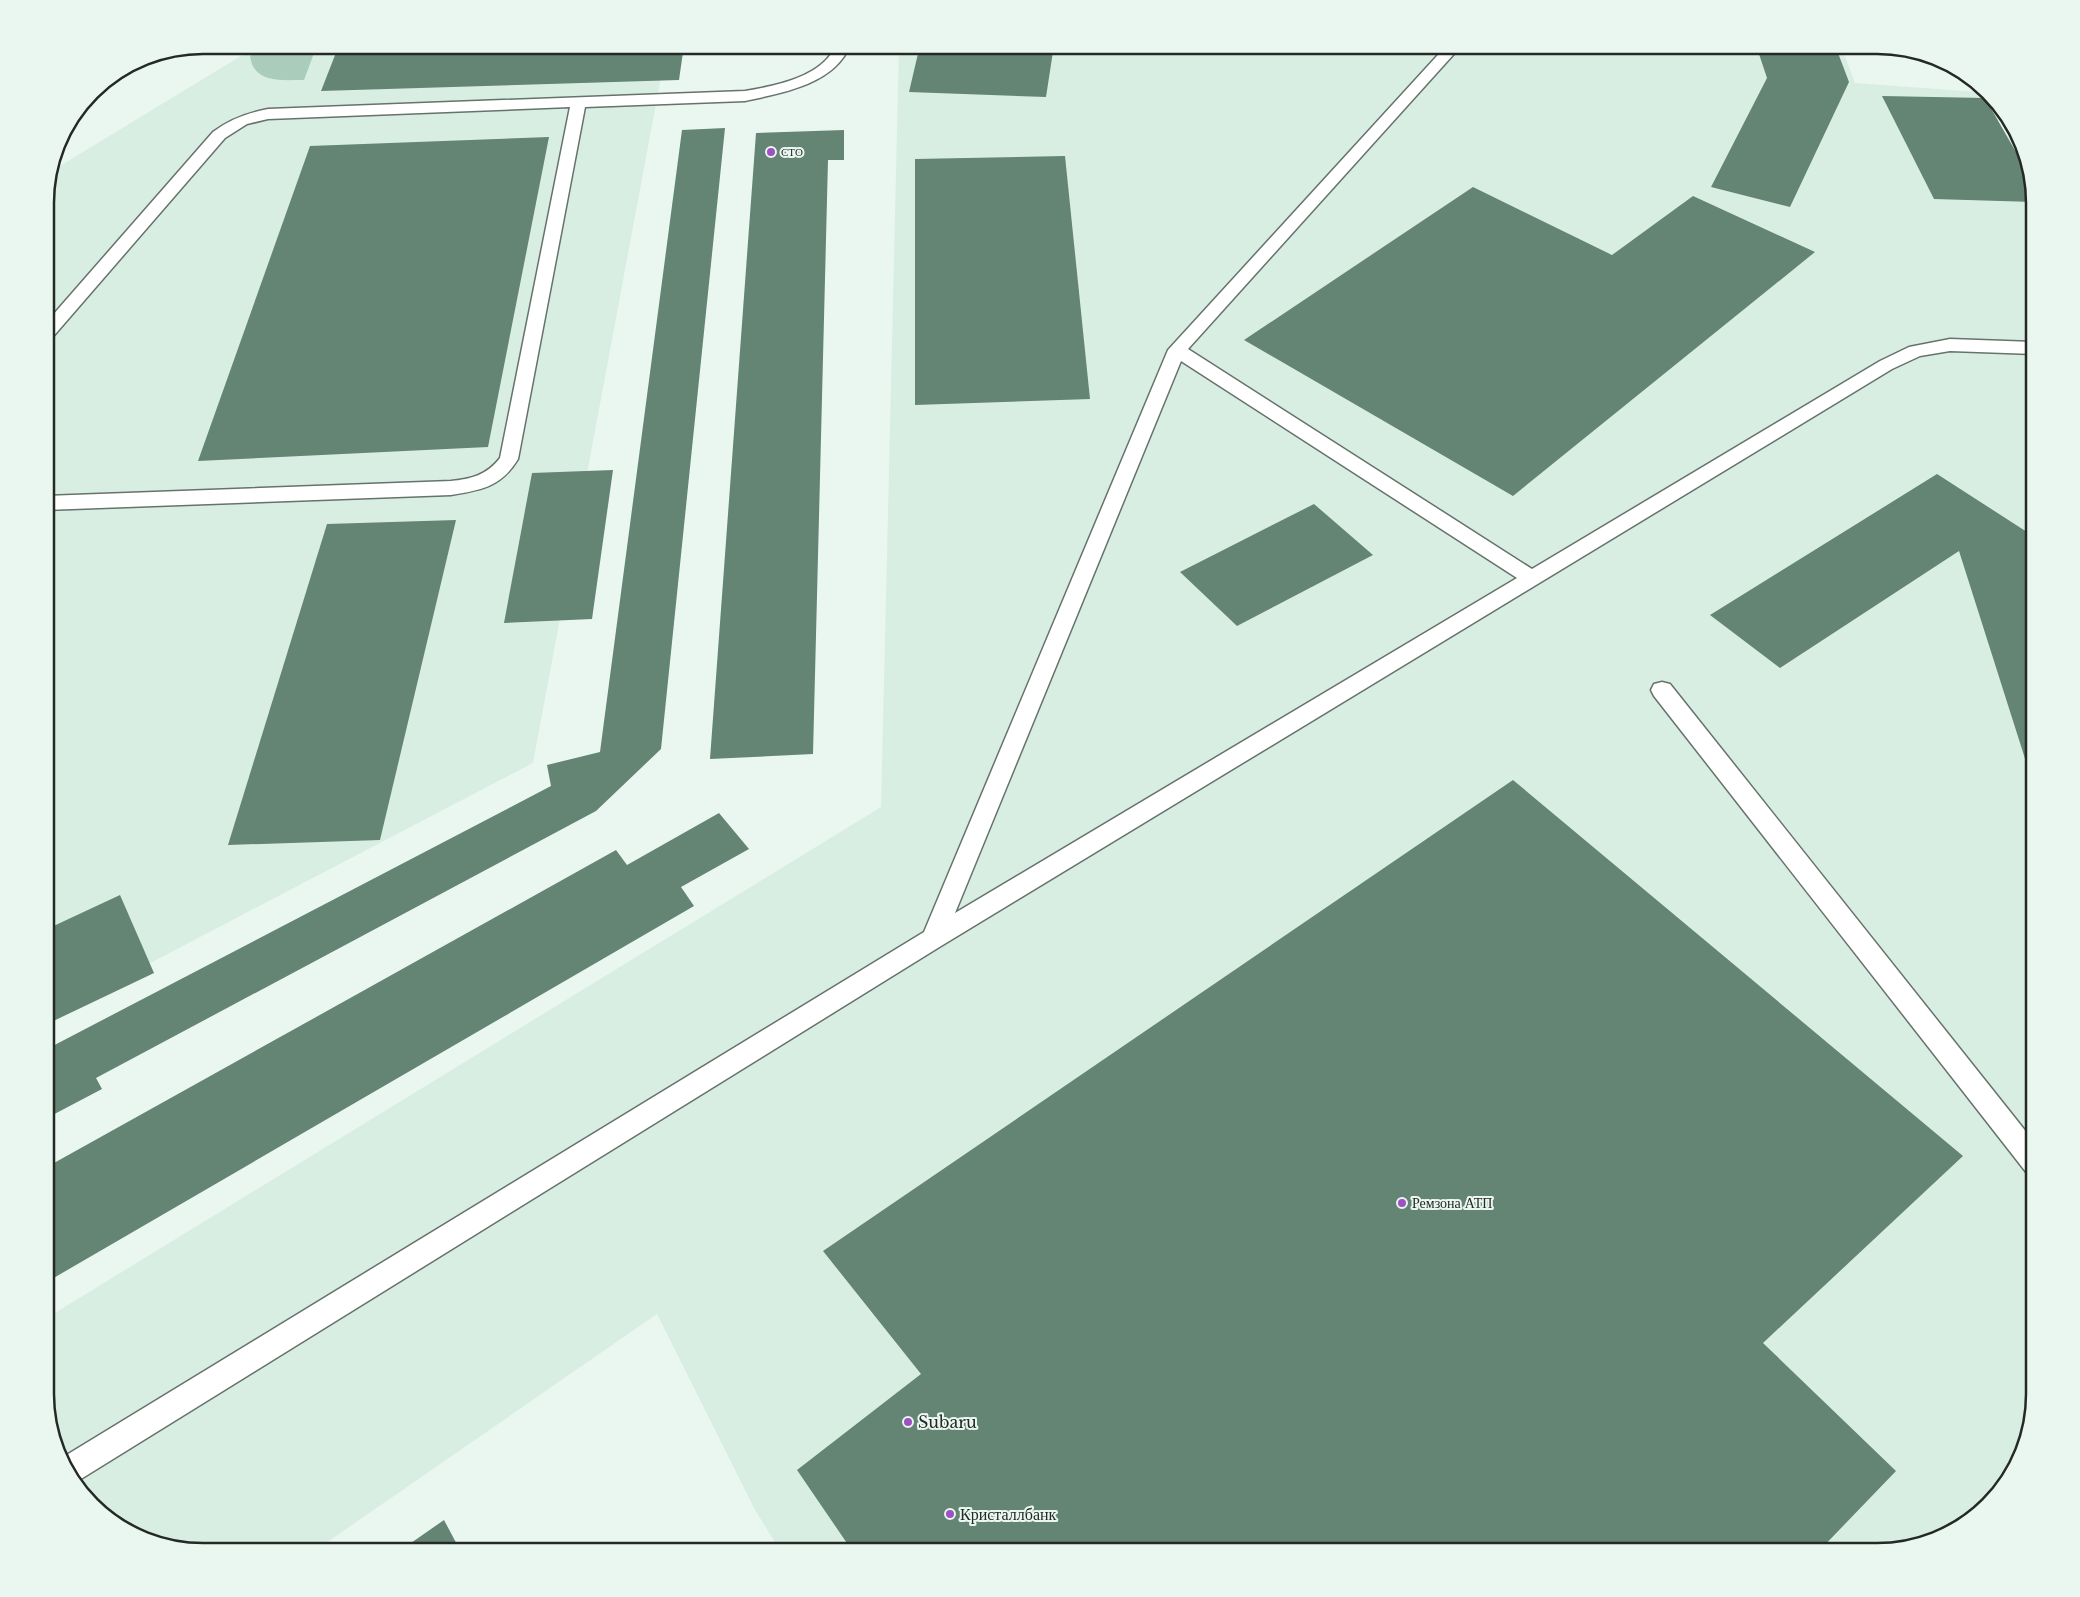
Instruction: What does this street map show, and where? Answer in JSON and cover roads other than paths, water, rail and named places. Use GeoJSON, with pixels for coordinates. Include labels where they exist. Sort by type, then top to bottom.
{"type":"FeatureCollection","features":[{"type":"Feature","properties":{"kind":"lane"},"geometry":{"type":"LineString","coordinates":[[54,325],[219,135],[231,125],[248,117],[268,114],[745,96],[768,92],[798,82],[828,66],[838,54]]}},
{"type":"Feature","properties":{"kind":"lane"},"geometry":{"type":"LineString","coordinates":[[933,939],[1177,350],[1447,54]]}},
{"type":"Feature","properties":{"kind":"lane"},"geometry":{"type":"LineString","coordinates":[[54,503],[451,488],[482,483],[501,472],[508,459],[578,103]]}},
{"type":"Feature","properties":{"kind":"lane"},"geometry":{"type":"LineString","coordinates":[[73,1467],[933,939],[1886,364],[1915,351],[1950,345],[2026,348]]}},
{"type":"Feature","properties":{"kind":"lane"},"geometry":{"type":"LineString","coordinates":[[1177,350],[1532,578]]}},
{"type":"Feature","properties":{"kind":"lane"},"geometry":{"type":"LineString","coordinates":[[1662,690],[2026,1152]]}},
{"type":"Feature","properties":{"kind":"place","name":"СТО"},"geometry":{"type":"Point","coordinates":[771,152]}},
{"type":"Feature","properties":{"kind":"place","name":"Ремзона АТП"},"geometry":{"type":"Point","coordinates":[1402,1203]}},
{"type":"Feature","properties":{"kind":"place","name":"Subaru"},"geometry":{"type":"Point","coordinates":[908,1422]}},
{"type":"Feature","properties":{"kind":"place","name":"Кристаллбанк"},"geometry":{"type":"Point","coordinates":[950,1514]}}]}
